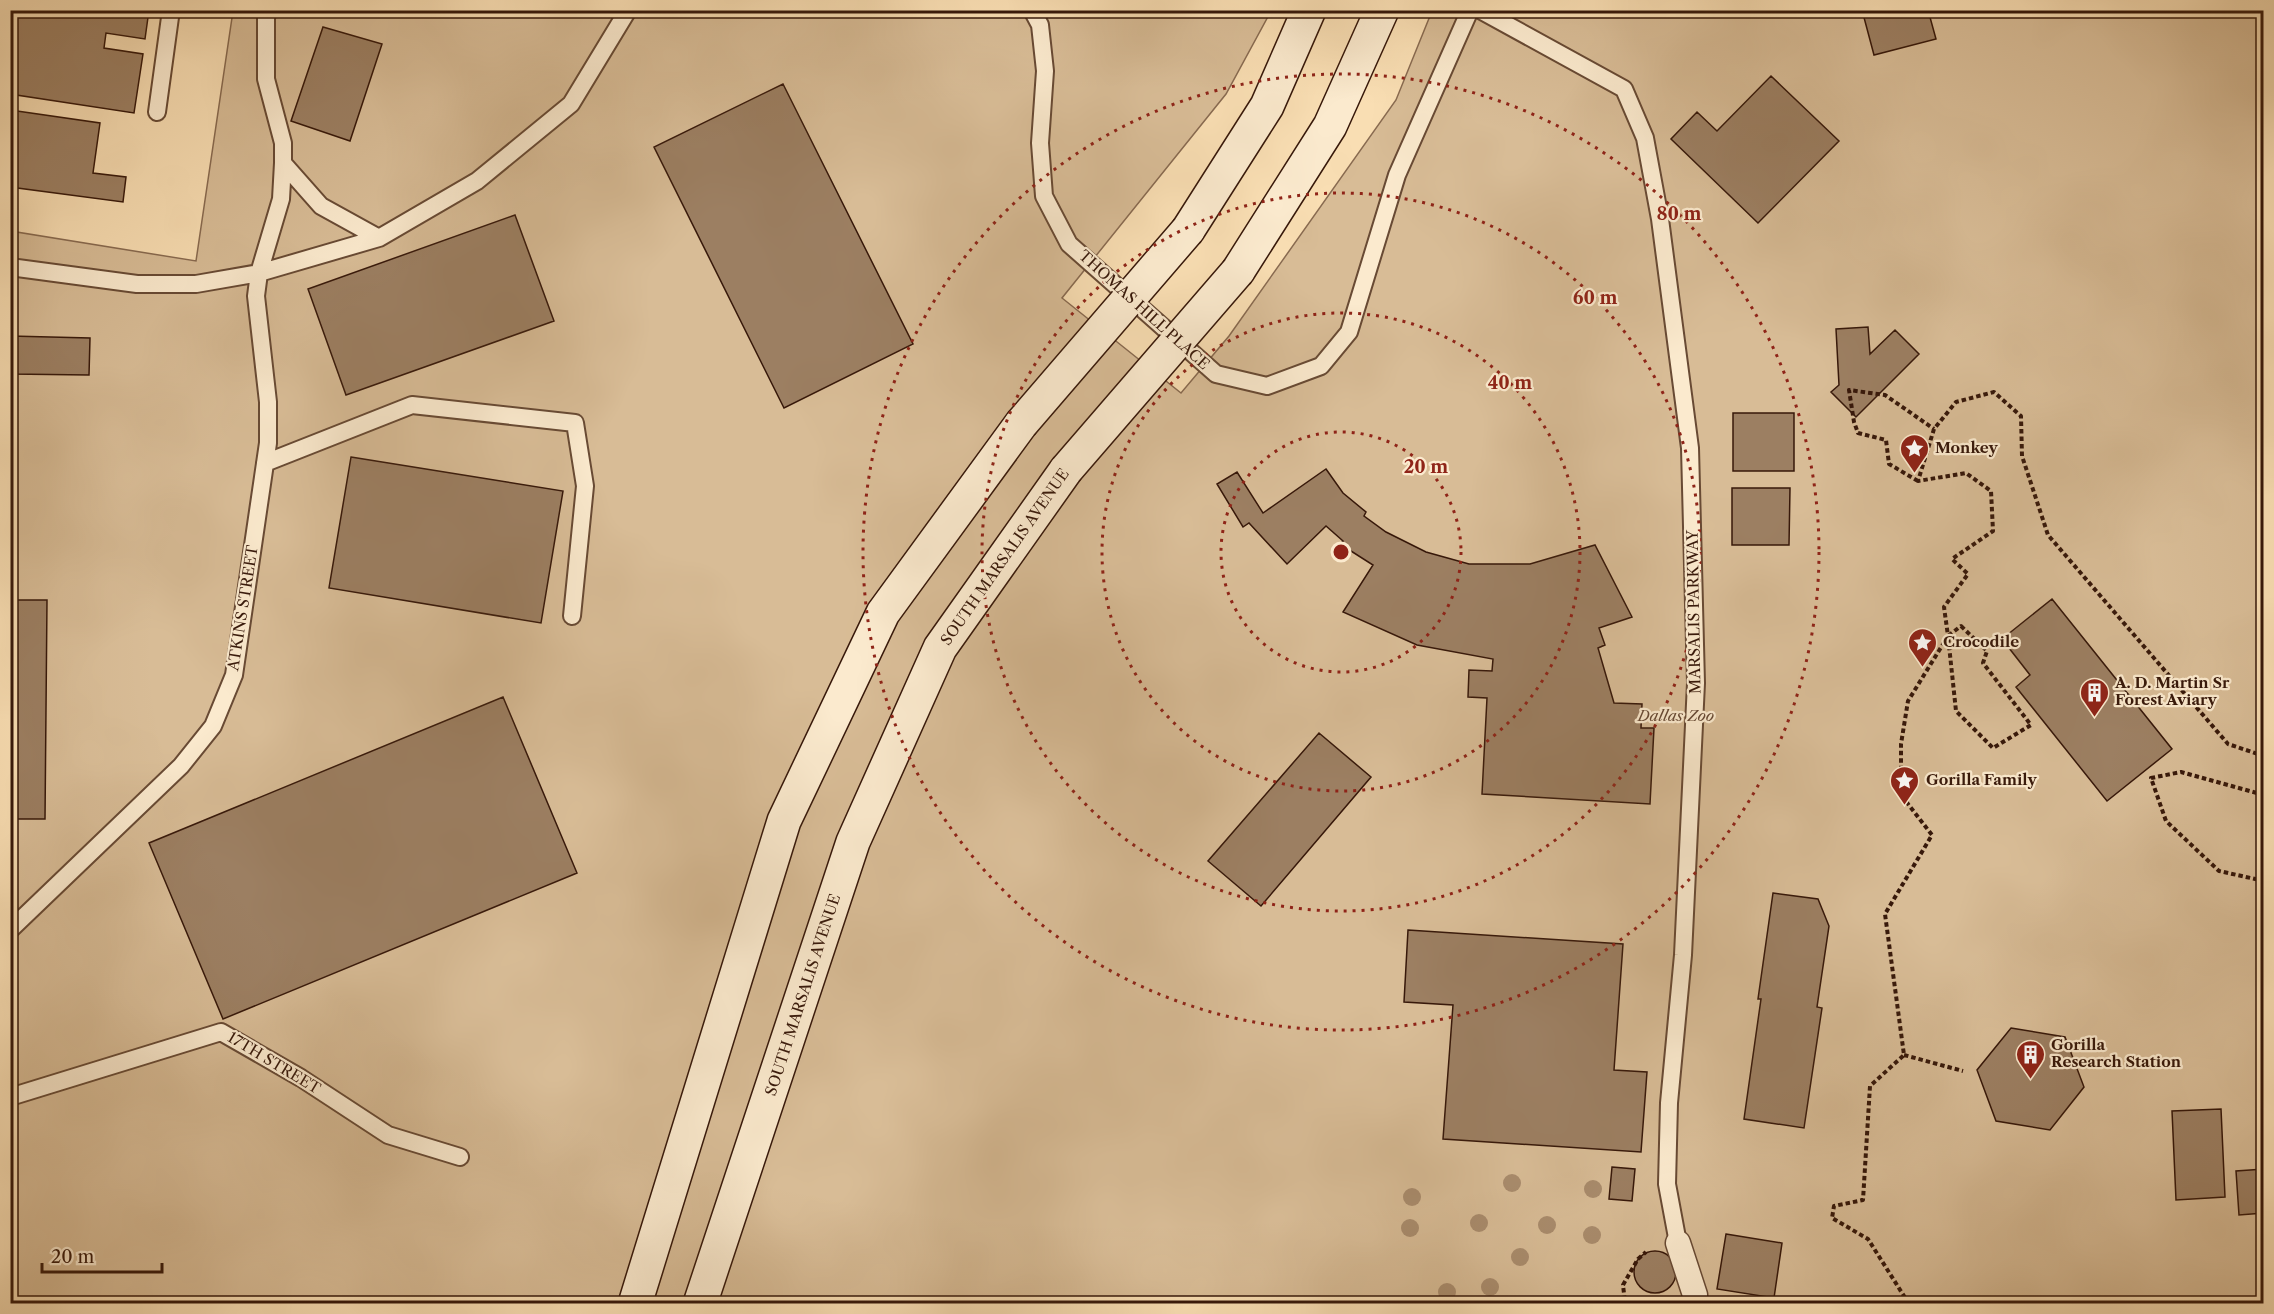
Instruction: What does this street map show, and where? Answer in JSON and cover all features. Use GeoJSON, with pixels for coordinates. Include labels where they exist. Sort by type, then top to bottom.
{"type":"FeatureCollection","features":[{"type":"Feature","properties":{"kind":"main road"},"geometry":{"type":"LineString","coordinates":[[635,1304],[784,821],[883,613],[1022,424],[1188,230],[1267,106],[1309,10]]}},
{"type":"Feature","properties":{"kind":"main road","name":"SOUTH MARSALIS AVENUE"},"geometry":{"type":"LineString","coordinates":[[700,1304],[854,842],[940,648],[1066,470],[1238,272],[1330,126],[1382,10]]}},
{"type":"Feature","properties":{"kind":"street","name":"MARSALIS PARKWAY"},"geometry":{"type":"LineString","coordinates":[[1679,1244],[1695,1295],[1695,1304]]}},
{"type":"Feature","properties":{"kind":"lane"},"geometry":{"type":"LineString","coordinates":[[157,112],[171,10]]}},
{"type":"Feature","properties":{"kind":"lane","name":"ATKINS STREET"},"geometry":{"type":"LineString","coordinates":[[10,930],[181,766],[213,726],[234,675],[268,442],[268,402],[256,296],[259,273],[280,198],[283,163],[283,143],[266,79],[268,10]]}},
{"type":"Feature","properties":{"kind":"lane"},"geometry":{"type":"LineString","coordinates":[[10,267],[137,284],[196,284],[259,273],[379,238],[477,181],[571,104],[628,10]]}},
{"type":"Feature","properties":{"kind":"lane","name":"THOMAS HILL PLACE"},"geometry":{"type":"LineString","coordinates":[[1032,10],[1040,25],[1045,71],[1040,143],[1044,196],[1070,244],[1216,374],[1267,386],[1321,366],[1348,332],[1397,175],[1470,10]]}},
{"type":"Feature","properties":{"kind":"lane","name":"MARSALIS PARKWAY"},"geometry":{"type":"LineString","coordinates":[[1480,10],[1624,89],[1645,138],[1660,219],[1690,448],[1696,683],[1683,955],[1669,1103],[1668,1184],[1679,1244]]}},
{"type":"Feature","properties":{"kind":"lane"},"geometry":{"type":"LineString","coordinates":[[283,163],[321,206],[379,238]]}},
{"type":"Feature","properties":{"kind":"lane"},"geometry":{"type":"LineString","coordinates":[[265,463],[412,405],[574,423],[585,486],[572,616]]}},
{"type":"Feature","properties":{"kind":"lane","name":"17TH STREET"},"geometry":{"type":"LineString","coordinates":[[10,1097],[221,1032],[301,1078],[388,1135],[460,1157]]}},
{"type":"Feature","properties":{"kind":"path"},"geometry":{"type":"LineString","coordinates":[[1904,1055],[1885,914],[1932,835],[1901,795],[1901,744],[1908,701],[1948,636],[1961,626],[1987,651],[1983,663],[2031,725],[1993,748],[1956,711],[1948,636],[1944,607],[1968,574],[1952,559],[1993,531],[1991,491],[1966,473],[1918,481],[1889,464],[1886,440],[1858,433],[1849,390],[1885,395],[1934,429]]}},
{"type":"Feature","properties":{"kind":"path"},"geometry":{"type":"LineString","coordinates":[[1918,481],[1934,429],[1956,402],[1994,392],[2020,416],[2022,456],[2049,535],[2228,744],[2264,756]]}},
{"type":"Feature","properties":{"kind":"path"},"geometry":{"type":"LineString","coordinates":[[2264,795],[2181,772],[2151,777],[2166,821],[2219,871],[2264,881]]}},
{"type":"Feature","properties":{"kind":"path"},"geometry":{"type":"LineString","coordinates":[[1904,1055],[1963,1071]]}},
{"type":"Feature","properties":{"kind":"path"},"geometry":{"type":"LineString","coordinates":[[1904,1055],[1870,1086],[1863,1200],[1834,1206],[1832,1218],[1868,1239],[1909,1304]]}},
{"type":"Feature","properties":{"kind":"path"},"geometry":{"type":"LineString","coordinates":[[1630,1304],[1625,1302],[1623,1285],[1638,1259],[1652,1246],[1675,1248],[1679,1244]]}},
{"type":"Feature","properties":{"kind":"green space","name":"Dallas Zoo"},"geometry":{"type":"Polygon","coordinates":[[[233,11],[1271,11],[1226,94],[1062,298],[1181,393],[1229,336],[1396,100],[1432,11],[2263,11],[2263,1303],[11,1303],[10,231],[196,261],[233,11]]]}},
{"type":"Feature","properties":{"kind":"building"},"geometry":{"type":"Polygon","coordinates":[[[10,10],[149,10],[145,39],[106,33],[104,48],[143,54],[134,113],[10,94],[10,10]]]}},
{"type":"Feature","properties":{"kind":"building"},"geometry":{"type":"Polygon","coordinates":[[[1862,10],[1928,10],[1936,39],[1874,55],[1862,10]]]}},
{"type":"Feature","properties":{"kind":"building"},"geometry":{"type":"Polygon","coordinates":[[[323,27],[382,44],[350,141],[291,121],[323,27]]]}},
{"type":"Feature","properties":{"kind":"building"},"geometry":{"type":"Polygon","coordinates":[[[1771,76],[1839,141],[1758,223],[1671,139],[1697,112],[1717,131],[1771,76]]]}},
{"type":"Feature","properties":{"kind":"building"},"geometry":{"type":"Polygon","coordinates":[[[783,84],[913,344],[784,408],[654,147],[783,84]]]}},
{"type":"Feature","properties":{"kind":"building"},"geometry":{"type":"Polygon","coordinates":[[[10,110],[100,123],[93,173],[126,177],[123,202],[10,187],[10,110]]]}},
{"type":"Feature","properties":{"kind":"building"},"geometry":{"type":"Polygon","coordinates":[[[515,215],[554,321],[346,395],[308,289],[515,215]]]}},
{"type":"Feature","properties":{"kind":"building"},"geometry":{"type":"Polygon","coordinates":[[[1868,327],[1870,354],[1895,330],[1919,354],[1856,417],[1831,392],[1839,385],[1836,329],[1868,327]]]}},
{"type":"Feature","properties":{"kind":"building"},"geometry":{"type":"Polygon","coordinates":[[[10,336],[90,338],[89,375],[10,374],[10,336]]]}},
{"type":"Feature","properties":{"kind":"building"},"geometry":{"type":"Polygon","coordinates":[[[1733,413],[1794,413],[1794,471],[1733,471],[1733,413]]]}},
{"type":"Feature","properties":{"kind":"building"},"geometry":{"type":"Polygon","coordinates":[[[351,457],[563,491],[541,623],[329,588],[351,457]]]}},
{"type":"Feature","properties":{"kind":"building"},"geometry":{"type":"Polygon","coordinates":[[[1326,469],[1343,493],[1366,512],[1364,516],[1386,532],[1426,552],[1469,564],[1530,564],[1595,545],[1632,617],[1599,628],[1605,645],[1598,648],[1614,703],[1642,704],[1641,728],[1654,728],[1650,804],[1482,794],[1487,698],[1468,697],[1469,670],[1492,671],[1493,659],[1417,645],[1343,612],[1373,565],[1340,544],[1343,541],[1326,526],[1287,564],[1249,523],[1243,527],[1217,484],[1237,472],[1263,513],[1326,469]]]}},
{"type":"Feature","properties":{"kind":"building"},"geometry":{"type":"Polygon","coordinates":[[[1732,488],[1790,488],[1789,545],[1732,545],[1732,488]]]}},
{"type":"Feature","properties":{"kind":"building","name":"A. D. Martin Sr Forest Aviary"},"geometry":{"type":"Polygon","coordinates":[[[2052,599],[2172,749],[2107,801],[2016,687],[2030,675],[2002,639],[2052,599]]]}},
{"type":"Feature","properties":{"kind":"building"},"geometry":{"type":"Polygon","coordinates":[[[10,600],[47,600],[45,819],[10,819],[10,600]]]}},
{"type":"Feature","properties":{"kind":"building"},"geometry":{"type":"Polygon","coordinates":[[[503,697],[577,873],[223,1019],[149,843],[503,697]]]}},
{"type":"Feature","properties":{"kind":"building"},"geometry":{"type":"Polygon","coordinates":[[[1319,733],[1371,777],[1261,906],[1208,861],[1319,733]]]}},
{"type":"Feature","properties":{"kind":"building"},"geometry":{"type":"Polygon","coordinates":[[[1773,893],[1818,899],[1829,926],[1817,1007],[1822,1008],[1804,1128],[1744,1119],[1773,893]]]}},
{"type":"Feature","properties":{"kind":"building"},"geometry":{"type":"Polygon","coordinates":[[[1408,930],[1623,944],[1614,1070],[1647,1072],[1641,1152],[1443,1139],[1453,1005],[1404,1002],[1408,930]]]}},
{"type":"Feature","properties":{"kind":"building","name":"Gorilla Research Station"},"geometry":{"type":"Polygon","coordinates":[[[2011,1028],[2065,1037],[2084,1087],[2050,1130],[1996,1121],[1977,1070],[2011,1028]]]}},
{"type":"Feature","properties":{"kind":"building"},"geometry":{"type":"Polygon","coordinates":[[[2221,1109],[2225,1197],[2176,1200],[2172,1111],[2221,1109]]]}},
{"type":"Feature","properties":{"kind":"building"},"geometry":{"type":"Polygon","coordinates":[[[1612,1167],[1635,1169],[1632,1201],[1609,1199],[1612,1167]]]}},
{"type":"Feature","properties":{"kind":"building"},"geometry":{"type":"Polygon","coordinates":[[[2264,1169],[2264,1213],[2239,1215],[2236,1171],[2264,1169]]]}},
{"type":"Feature","properties":{"kind":"building"},"geometry":{"type":"Polygon","coordinates":[[[1726,1234],[1782,1243],[1774,1298],[1717,1289],[1726,1234]]]}},
{"type":"Feature","properties":{"kind":"building"},"geometry":{"type":"Polygon","coordinates":[[[1655,1251],[1670,1257],[1676,1272],[1670,1287],[1655,1293],[1640,1287],[1634,1272],[1640,1257],[1655,1251]]]}},
{"type":"Feature","properties":{"kind":"place","name":"Monkey"},"geometry":{"type":"Point","coordinates":[1914,474]}},
{"type":"Feature","properties":{"kind":"place","name":"Crocodile"},"geometry":{"type":"Point","coordinates":[1922,668]}},
{"type":"Feature","properties":{"kind":"place","name":"A. D. Martin Sr Forest Aviary"},"geometry":{"type":"Point","coordinates":[2094,718]}},
{"type":"Feature","properties":{"kind":"place","name":"Gorilla Family"},"geometry":{"type":"Point","coordinates":[1905,806]}},
{"type":"Feature","properties":{"kind":"place","name":"Gorilla Research Station"},"geometry":{"type":"Point","coordinates":[2030,1080]}}]}
